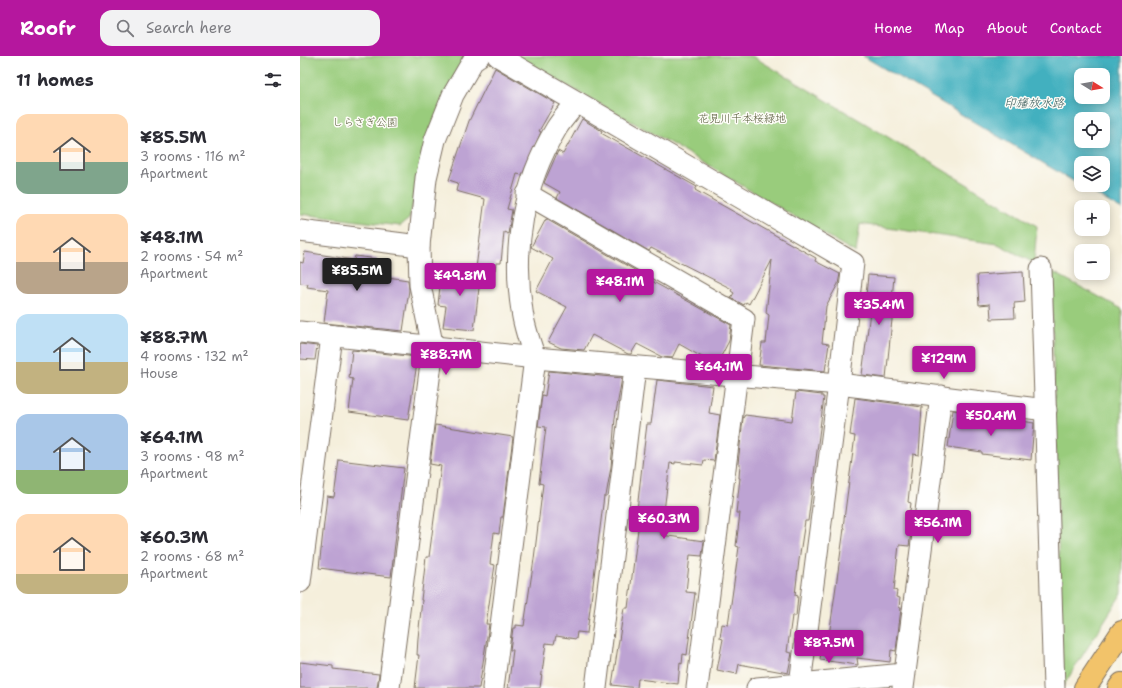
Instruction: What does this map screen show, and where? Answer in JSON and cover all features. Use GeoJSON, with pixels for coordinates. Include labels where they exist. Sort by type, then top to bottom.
{"type":"FeatureCollection","features":[{"type":"Feature","properties":{"kind":"highway"},"geometry":{"type":"LineString","coordinates":[[1085,688],[1122,632]]}},
{"type":"Feature","properties":{"kind":"highway"},"geometry":{"type":"LineString","coordinates":[[1119,688],[1122,684]]}},
{"type":"Feature","properties":{"kind":"street"},"geometry":{"type":"LineString","coordinates":[[389,688],[433,348],[420,285],[419,246],[426,178],[436,140],[453,95],[474,59],[479,56]]}},
{"type":"Feature","properties":{"kind":"street"},"geometry":{"type":"LineString","coordinates":[[498,56],[853,263],[839,384],[800,684]]}},
{"type":"Feature","properties":{"kind":"street"},"geometry":{"type":"LineString","coordinates":[[493,688],[534,358],[522,312],[517,263],[527,194],[556,128],[576,102]]}},
{"type":"Feature","properties":{"kind":"street"},"geometry":{"type":"LineString","coordinates":[[527,194],[744,319],[697,688]]}},
{"type":"Feature","properties":{"kind":"street"},"geometry":{"type":"LineString","coordinates":[[300,231],[419,246]]}},
{"type":"Feature","properties":{"kind":"street"},"geometry":{"type":"LineString","coordinates":[[1041,269],[1054,688]]}},
{"type":"Feature","properties":{"kind":"street"},"geometry":{"type":"LineString","coordinates":[[300,332],[433,348],[636,368],[839,384],[1046,410]]}},
{"type":"Feature","properties":{"kind":"street"},"geometry":{"type":"LineString","coordinates":[[300,582],[332,336]]}},
{"type":"Feature","properties":{"kind":"street"},"geometry":{"type":"LineString","coordinates":[[596,688],[636,368]]}},
{"type":"Feature","properties":{"kind":"street"},"geometry":{"type":"LineString","coordinates":[[757,688],[800,684],[903,681],[941,396]]}},
{"type":"Feature","properties":{"kind":"green space","name":"しらさぎ公園"},"geometry":{"type":"Polygon","coordinates":[[[300,56],[468,56],[427,146],[409,219],[400,226],[300,214],[300,56]]]}},
{"type":"Feature","properties":{"kind":"green space","name":"花見川千本桜緑地"},"geometry":{"type":"Polygon","coordinates":[[[514,56],[752,56],[1037,226],[1034,263],[998,244],[860,224],[856,253],[670,143],[514,56]]]}},
{"type":"Feature","properties":{"kind":"green space"},"geometry":{"type":"Polygon","coordinates":[[[1051,271],[1122,309],[1122,593],[1062,688],[1051,271]]]}},
{"type":"Feature","properties":{"kind":"water","name":"印旛放水路"},"geometry":{"type":"Polygon","coordinates":[[[863,56],[1122,56],[1122,210],[1110,203],[1110,200],[1105,200],[1092,192],[1110,192],[1110,156],[1074,156],[1074,181],[863,56]]]}},
{"type":"Feature","properties":{"kind":"building"},"geometry":{"type":"Polygon","coordinates":[[[495,68],[555,103],[539,131],[541,132],[522,175],[517,174],[507,209],[512,210],[508,234],[504,232],[501,263],[496,263],[495,270],[476,268],[485,199],[456,191],[458,183],[449,180],[469,121],[495,68]]]}},
{"type":"Feature","properties":{"kind":"building"},"geometry":{"type":"Polygon","coordinates":[[[582,119],[602,131],[601,133],[697,187],[695,190],[816,258],[815,261],[840,274],[838,284],[826,306],[822,343],[829,344],[825,371],[759,365],[762,343],[766,343],[769,315],[766,313],[772,260],[749,304],[746,302],[744,305],[731,298],[734,293],[731,291],[732,289],[651,248],[649,251],[557,198],[560,192],[544,183],[558,151],[563,154],[582,119]]]}},
{"type":"Feature","properties":{"kind":"building"},"geometry":{"type":"Polygon","coordinates":[[[546,219],[638,272],[637,273],[731,325],[729,341],[718,362],[709,361],[679,344],[672,358],[662,357],[637,344],[631,354],[628,354],[592,335],[584,350],[561,348],[548,342],[567,307],[536,291],[553,259],[531,247],[546,219]]]}},
{"type":"Feature","properties":{"kind":"building"},"geometry":{"type":"Polygon","coordinates":[[[305,252],[354,260],[355,256],[377,259],[374,275],[408,280],[409,290],[403,331],[324,323],[328,290],[307,287],[308,284],[300,283],[300,262],[303,263],[305,252]]]}},
{"type":"Feature","properties":{"kind":"building"},"geometry":{"type":"Polygon","coordinates":[[[442,267],[481,271],[474,330],[443,327],[446,306],[438,305],[442,267]]]}},
{"type":"Feature","properties":{"kind":"building"},"geometry":{"type":"Polygon","coordinates":[[[1023,272],[1025,302],[1014,303],[1015,318],[991,319],[990,304],[979,305],[977,275],[1023,272]]]}},
{"type":"Feature","properties":{"kind":"building"},"geometry":{"type":"Polygon","coordinates":[[[868,275],[894,277],[891,310],[893,310],[886,378],[862,375],[872,296],[866,296],[868,275]]]}},
{"type":"Feature","properties":{"kind":"building"},"geometry":{"type":"Polygon","coordinates":[[[300,344],[317,346],[315,360],[300,359],[300,344]]]}},
{"type":"Feature","properties":{"kind":"building"},"geometry":{"type":"Polygon","coordinates":[[[352,350],[418,357],[408,420],[349,412],[353,379],[349,378],[352,350]]]}},
{"type":"Feature","properties":{"kind":"building"},"geometry":{"type":"Polygon","coordinates":[[[549,371],[622,378],[615,418],[611,467],[606,496],[604,496],[587,633],[577,632],[576,639],[556,636],[554,644],[546,643],[540,688],[508,688],[513,650],[510,650],[513,628],[516,628],[516,625],[524,626],[534,559],[543,484],[539,483],[546,427],[538,426],[542,395],[545,396],[549,371]]]}},
{"type":"Feature","properties":{"kind":"building"},"geometry":{"type":"Polygon","coordinates":[[[657,380],[713,386],[709,413],[720,415],[714,461],[704,460],[703,465],[675,462],[675,464],[670,463],[661,535],[704,541],[702,556],[690,555],[686,592],[695,593],[687,655],[683,654],[682,664],[680,663],[678,684],[638,679],[637,688],[612,685],[624,608],[628,608],[638,529],[635,528],[647,424],[651,424],[657,380]]]}},
{"type":"Feature","properties":{"kind":"building"},"geometry":{"type":"Polygon","coordinates":[[[796,392],[822,395],[822,397],[824,397],[808,521],[805,521],[799,560],[795,595],[798,596],[796,616],[792,616],[787,652],[792,653],[788,673],[739,664],[737,674],[717,670],[723,639],[720,638],[722,624],[728,625],[739,547],[736,546],[740,513],[736,513],[740,478],[740,464],[738,464],[743,418],[745,415],[792,421],[796,392]]]}},
{"type":"Feature","properties":{"kind":"building"},"geometry":{"type":"Polygon","coordinates":[[[855,398],[922,407],[919,455],[913,454],[908,502],[911,503],[909,518],[913,518],[909,546],[899,545],[894,590],[897,591],[896,597],[900,598],[899,608],[901,608],[896,651],[891,650],[890,662],[857,658],[858,665],[820,660],[822,642],[828,643],[843,536],[855,436],[850,435],[855,398]]]}},
{"type":"Feature","properties":{"kind":"building"},"geometry":{"type":"Polygon","coordinates":[[[953,410],[977,413],[976,423],[1015,426],[1016,420],[1034,423],[1031,460],[982,454],[982,452],[948,447],[953,410]]]}},
{"type":"Feature","properties":{"kind":"building"},"geometry":{"type":"Polygon","coordinates":[[[435,425],[513,437],[503,517],[501,517],[499,534],[494,533],[490,564],[495,565],[486,624],[489,624],[479,688],[415,688],[419,655],[417,655],[421,600],[426,557],[429,557],[441,466],[430,464],[435,425]]]}},
{"type":"Feature","properties":{"kind":"building"},"geometry":{"type":"Polygon","coordinates":[[[339,460],[404,468],[391,577],[319,568],[327,496],[334,497],[339,460]]]}},
{"type":"Feature","properties":{"kind":"building"},"geometry":{"type":"Polygon","coordinates":[[[300,662],[333,666],[333,669],[379,674],[377,688],[300,688],[300,662]]]}}]}
